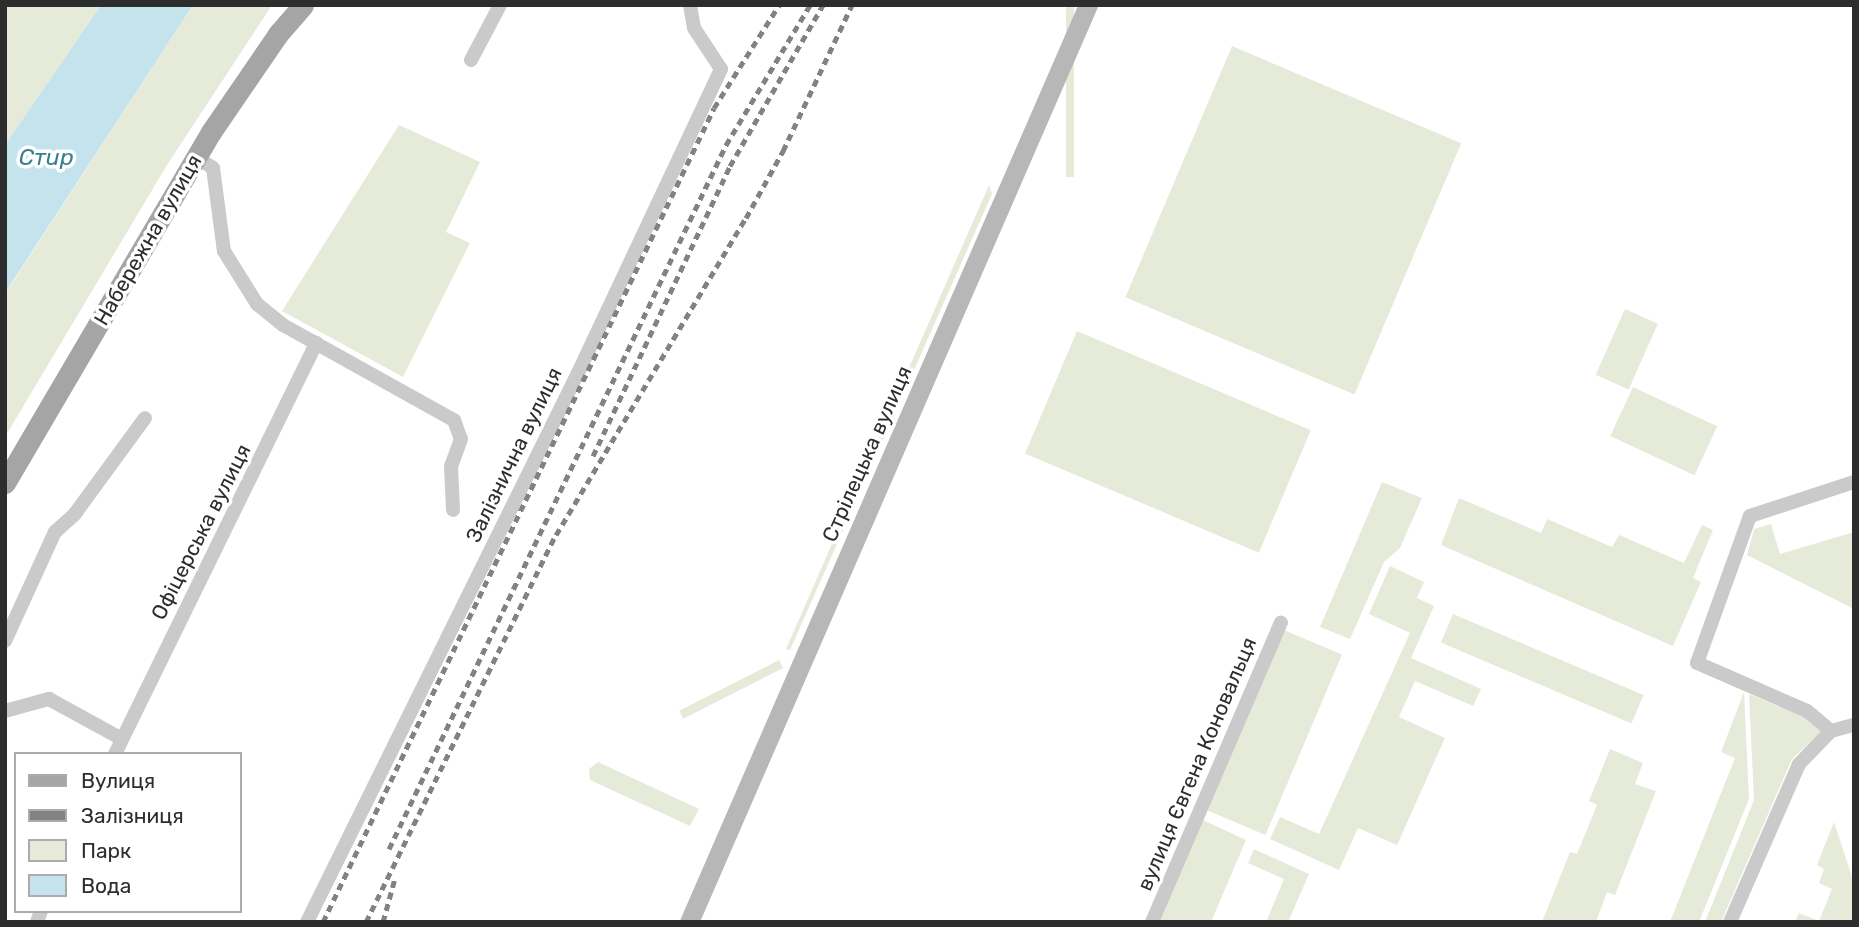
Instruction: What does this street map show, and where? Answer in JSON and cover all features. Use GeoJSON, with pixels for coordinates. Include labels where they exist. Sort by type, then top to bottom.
{"type":"FeatureCollection","features":[{"type":"Feature","properties":{"kind":"main road","name":"Набережна вулиця"},"geometry":{"type":"LineString","coordinates":[[5,483],[196,157],[278,34],[303,5]]}},
{"type":"Feature","properties":{"kind":"street"},"geometry":{"type":"LineString","coordinates":[[471,60],[500,5]]}},
{"type":"Feature","properties":{"kind":"street","name":"Залізнична вулиця"},"geometry":{"type":"LineString","coordinates":[[307,922],[578,373],[721,69],[694,28],[690,5]]}},
{"type":"Feature","properties":{"kind":"street","name":"Стрілецька вулиця"},"geometry":{"type":"LineString","coordinates":[[688,922],[1088,5]]}},
{"type":"Feature","properties":{"kind":"street","name":"Залізнична вулиця"},"geometry":{"type":"LineString","coordinates":[[196,157],[213,168],[224,251],[240,282],[257,304],[316,343],[454,420],[461,439],[451,466],[453,510]]}},
{"type":"Feature","properties":{"kind":"street","name":"Офіцерська вулиця"},"geometry":{"type":"LineString","coordinates":[[116,752],[316,343]]}},
{"type":"Feature","properties":{"kind":"street"},"geometry":{"type":"LineString","coordinates":[[5,641],[55,532],[74,515],[145,418]]}},
{"type":"Feature","properties":{"kind":"street"},"geometry":{"type":"LineString","coordinates":[[1831,731],[1807,711],[1697,663],[1750,516],[1854,482]]}},
{"type":"Feature","properties":{"kind":"street","name":"вулиця Євгена Коновальця"},"geometry":{"type":"LineString","coordinates":[[1152,922],[1281,623]]}},
{"type":"Feature","properties":{"kind":"street"},"geometry":{"type":"LineString","coordinates":[[5,711],[49,699],[122,739]]}},
{"type":"Feature","properties":{"kind":"street"},"geometry":{"type":"LineString","coordinates":[[1730,922],[1790,780],[1811,749],[1831,731],[1854,725]]}},
{"type":"Feature","properties":{"kind":"green space"},"geometry":{"type":"Polygon","coordinates":[[[5,5],[101,5],[5,145],[5,5]]]}},
{"type":"Feature","properties":{"kind":"green space"},"geometry":{"type":"Polygon","coordinates":[[[193,5],[272,5],[167,165],[5,437],[5,294],[193,5]]]}},
{"type":"Feature","properties":{"kind":"green space"},"geometry":{"type":"Polygon","coordinates":[[[1066,5],[1074,5],[1074,177],[1066,177],[1066,5]]]}},
{"type":"Feature","properties":{"kind":"green space"},"geometry":{"type":"Polygon","coordinates":[[[1232,46],[1461,143],[1355,395],[1125,297],[1232,46]]]}},
{"type":"Feature","properties":{"kind":"green space"},"geometry":{"type":"Polygon","coordinates":[[[399,125],[480,162],[446,232],[470,243],[403,377],[282,311],[399,125]]]}},
{"type":"Feature","properties":{"kind":"green space"},"geometry":{"type":"Polygon","coordinates":[[[989,185],[992,194],[790,650],[786,649],[989,185]]]}},
{"type":"Feature","properties":{"kind":"green space"},"geometry":{"type":"Polygon","coordinates":[[[1625,309],[1658,324],[1629,389],[1596,375],[1625,309]]]}},
{"type":"Feature","properties":{"kind":"green space"},"geometry":{"type":"Polygon","coordinates":[[[1077,331],[1311,430],[1259,553],[1025,453],[1077,331]]]}},
{"type":"Feature","properties":{"kind":"green space"},"geometry":{"type":"Polygon","coordinates":[[[1633,387],[1717,426],[1694,475],[1610,436],[1633,387]]]}},
{"type":"Feature","properties":{"kind":"green space"},"geometry":{"type":"Polygon","coordinates":[[[1382,482],[1422,498],[1400,548],[1384,562],[1350,639],[1320,627],[1382,482]]]}},
{"type":"Feature","properties":{"kind":"green space"},"geometry":{"type":"Polygon","coordinates":[[[1459,498],[1541,533],[1547,519],[1612,547],[1619,535],[1684,563],[1702,525],[1713,530],[1693,578],[1701,582],[1673,646],[1441,545],[1459,498]]]}},
{"type":"Feature","properties":{"kind":"green space"},"geometry":{"type":"Polygon","coordinates":[[[1771,524],[1780,554],[1854,532],[1854,609],[1747,555],[1754,529],[1771,524]]]}},
{"type":"Feature","properties":{"kind":"green space"},"geometry":{"type":"Polygon","coordinates":[[[1390,566],[1424,582],[1417,598],[1434,606],[1411,658],[1481,689],[1473,706],[1415,681],[1399,717],[1445,738],[1397,845],[1358,828],[1339,870],[1270,839],[1280,817],[1319,834],[1410,633],[1369,614],[1390,566]]]}},
{"type":"Feature","properties":{"kind":"green space"},"geometry":{"type":"Polygon","coordinates":[[[1453,614],[1644,695],[1631,723],[1441,643],[1453,614]]]}},
{"type":"Feature","properties":{"kind":"green space"},"geometry":{"type":"Polygon","coordinates":[[[1284,630],[1342,655],[1265,835],[1207,810],[1284,630]]]}},
{"type":"Feature","properties":{"kind":"green space"},"geometry":{"type":"Polygon","coordinates":[[[779,660],[783,668],[683,719],[679,711],[779,660]]]}},
{"type":"Feature","properties":{"kind":"green space"},"geometry":{"type":"Polygon","coordinates":[[[1744,692],[1749,799],[1699,922],[1670,922],[1735,758],[1721,752],[1744,692]]]}},
{"type":"Feature","properties":{"kind":"green space"},"geometry":{"type":"Polygon","coordinates":[[[1749,694],[1803,717],[1822,731],[1792,759],[1721,922],[1705,922],[1754,800],[1749,694]]]}},
{"type":"Feature","properties":{"kind":"green space"},"geometry":{"type":"Polygon","coordinates":[[[1610,749],[1643,763],[1635,784],[1656,791],[1615,895],[1607,892],[1596,922],[1542,922],[1570,852],[1577,854],[1597,805],[1589,801],[1610,749]]]}},
{"type":"Feature","properties":{"kind":"green space"},"geometry":{"type":"Polygon","coordinates":[[[598,762],[699,809],[690,826],[590,780],[589,769],[598,762]]]}},
{"type":"Feature","properties":{"kind":"green space"},"geometry":{"type":"Polygon","coordinates":[[[1203,820],[1246,840],[1211,922],[1159,922],[1203,820]]]}},
{"type":"Feature","properties":{"kind":"green space"},"geometry":{"type":"Polygon","coordinates":[[[1834,822],[1854,883],[1854,922],[1795,922],[1799,913],[1819,921],[1832,889],[1819,883],[1824,869],[1817,865],[1834,822]]]}},
{"type":"Feature","properties":{"kind":"green space"},"geometry":{"type":"Polygon","coordinates":[[[1254,849],[1309,874],[1288,922],[1266,922],[1284,879],[1248,863],[1254,849]]]}},
{"type":"Feature","properties":{"kind":"water","name":"Стир"},"geometry":{"type":"Polygon","coordinates":[[[101,5],[193,5],[5,293],[5,145],[101,5]]]}},
{"type":"Feature","properties":{"kind":"railway"},"geometry":{"type":"LineString","coordinates":[[323,922],[714,108],[779,5]]}},
{"type":"Feature","properties":{"kind":"railway"},"geometry":{"type":"LineString","coordinates":[[389,849],[726,145],[810,5]]}},
{"type":"Feature","properties":{"kind":"railway"},"geometry":{"type":"LineString","coordinates":[[593,456],[730,166],[823,5]]}},
{"type":"Feature","properties":{"kind":"railway"},"geometry":{"type":"LineString","coordinates":[[366,922],[556,535],[746,218],[783,151],[852,5]]}},
{"type":"Feature","properties":{"kind":"railway"},"geometry":{"type":"LineString","coordinates":[[383,922],[395,878]]}}]}
